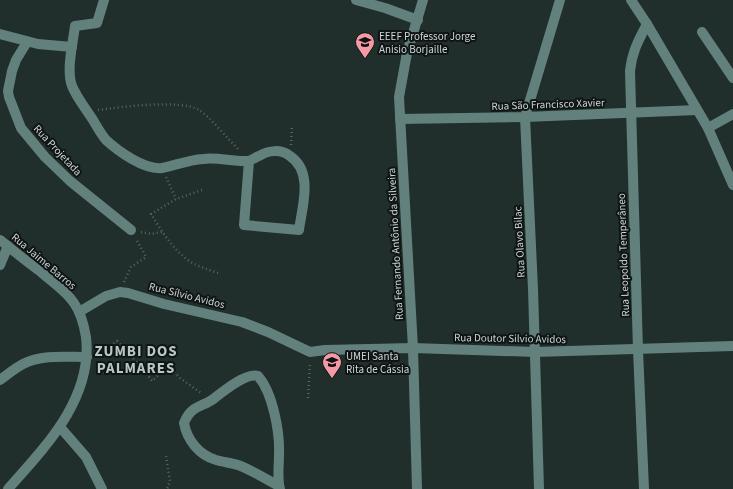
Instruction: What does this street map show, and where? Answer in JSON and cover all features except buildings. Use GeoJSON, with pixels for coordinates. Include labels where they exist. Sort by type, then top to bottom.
{"type":"FeatureCollection","features":[{"type":"Feature","properties":{"kind":"street"},"geometry":{"type":"LineString","coordinates":[[104,0],[97,23],[75,26],[70,79],[74,90],[102,134],[119,150],[151,167],[162,168],[190,160],[214,158],[249,161],[264,153],[272,151],[279,151],[290,156],[299,166],[304,177],[305,186],[299,230],[244,224],[249,161]]}},
{"type":"Feature","properties":{"kind":"street"},"geometry":{"type":"LineString","coordinates":[[356,0],[385,8],[418,20]]}},
{"type":"Feature","properties":{"kind":"street","name":"Rua Fernando Antônio da Silveira"},"geometry":{"type":"LineString","coordinates":[[417,489],[413,348],[399,96],[407,53],[423,0]]}},
{"type":"Feature","properties":{"kind":"street","name":"Rua Olavo Bilac"},"geometry":{"type":"LineString","coordinates":[[540,489],[525,117],[560,0]]}},
{"type":"Feature","properties":{"kind":"street"},"geometry":{"type":"LineString","coordinates":[[631,0],[647,24],[708,128],[733,185]]}},
{"type":"Feature","properties":{"kind":"street","name":"Rua Leopoldo Temperâneo"},"geometry":{"type":"LineString","coordinates":[[644,489],[638,350],[630,71],[631,58],[647,24]]}},
{"type":"Feature","properties":{"kind":"street"},"geometry":{"type":"LineString","coordinates":[[702,32],[733,78]]}},
{"type":"Feature","properties":{"kind":"street"},"geometry":{"type":"LineString","coordinates":[[0,34],[28,42],[72,47]]}},
{"type":"Feature","properties":{"kind":"street","name":"Rua Projetada"},"geometry":{"type":"LineString","coordinates":[[28,42],[16,60],[8,91],[21,128],[45,157],[70,182],[131,230]]}},
{"type":"Feature","properties":{"kind":"street","name":"Rua São Francisco Xavier"},"geometry":{"type":"LineString","coordinates":[[400,119],[525,117],[697,110]]}},
{"type":"Feature","properties":{"kind":"street"},"geometry":{"type":"LineString","coordinates":[[708,128],[733,114]]}},
{"type":"Feature","properties":{"kind":"street"},"geometry":{"type":"LineString","coordinates":[[0,265],[4,243]]}},
{"type":"Feature","properties":{"kind":"street","name":"Rua Jaime Barros"},"geometry":{"type":"LineString","coordinates":[[4,243],[57,285],[73,302],[80,312],[85,333],[88,357],[81,382],[60,427],[40,453],[8,489]]}},
{"type":"Feature","properties":{"kind":"street"},"geometry":{"type":"LineString","coordinates":[[80,312],[106,296],[120,292]]}},
{"type":"Feature","properties":{"kind":"street","name":"Rua Sílvio Avidos"},"geometry":{"type":"LineString","coordinates":[[120,292],[242,322],[310,352]]}},
{"type":"Feature","properties":{"kind":"street","name":"Rua Doutor Silvio Avidos"},"geometry":{"type":"LineString","coordinates":[[310,352],[325,350],[413,348],[535,352],[733,346]]}},
{"type":"Feature","properties":{"kind":"street"},"geometry":{"type":"LineString","coordinates":[[0,380],[21,364],[30,360],[52,357],[88,357]]}},
{"type":"Feature","properties":{"kind":"street"},"geometry":{"type":"LineString","coordinates":[[254,375],[260,378],[274,412],[279,440],[279,487],[238,465],[209,457],[192,444],[187,435],[184,423],[192,410],[244,379],[254,375]]}},
{"type":"Feature","properties":{"kind":"street"},"geometry":{"type":"LineString","coordinates":[[60,427],[86,457],[102,489]]}},
{"type":"Feature","properties":{"kind":"path"},"geometry":{"type":"LineString","coordinates":[[88,111],[162,104],[193,107],[204,114],[249,161]]}},
{"type":"Feature","properties":{"kind":"path"},"geometry":{"type":"LineString","coordinates":[[290,156],[292,125]]}},
{"type":"Feature","properties":{"kind":"path"},"geometry":{"type":"LineString","coordinates":[[162,168],[176,199]]}},
{"type":"Feature","properties":{"kind":"path"},"geometry":{"type":"LineString","coordinates":[[202,190],[176,199],[151,214],[162,232],[184,257],[196,265],[221,274]]}},
{"type":"Feature","properties":{"kind":"path"},"geometry":{"type":"LineString","coordinates":[[131,230],[151,234],[162,232]]}},
{"type":"Feature","properties":{"kind":"path"},"geometry":{"type":"LineString","coordinates":[[120,292],[131,266],[146,257],[131,230]]}},
{"type":"Feature","properties":{"kind":"path"},"geometry":{"type":"LineString","coordinates":[[88,357],[99,356],[117,341],[144,370],[152,382],[168,366],[180,378],[211,400]]}},
{"type":"Feature","properties":{"kind":"path"},"geometry":{"type":"LineString","coordinates":[[308,398],[310,352]]}},
{"type":"Feature","properties":{"kind":"path"},"geometry":{"type":"LineString","coordinates":[[166,456],[170,481],[167,489]]}},
{"type":"Feature","properties":{"kind":"place","name":"EEEF Professor Jorge Anisio Borjaille"},"geometry":{"type":"Point","coordinates":[365,59]}},
{"type":"Feature","properties":{"kind":"place","name":"UMEI Santa Rita de Cássia"},"geometry":{"type":"Point","coordinates":[332,379]}},
{"type":"Feature","properties":{"kind":"district","name":"ZUMBI DOS PALMARES"},"geometry":{"type":"Point","coordinates":[136,360]}}]}
